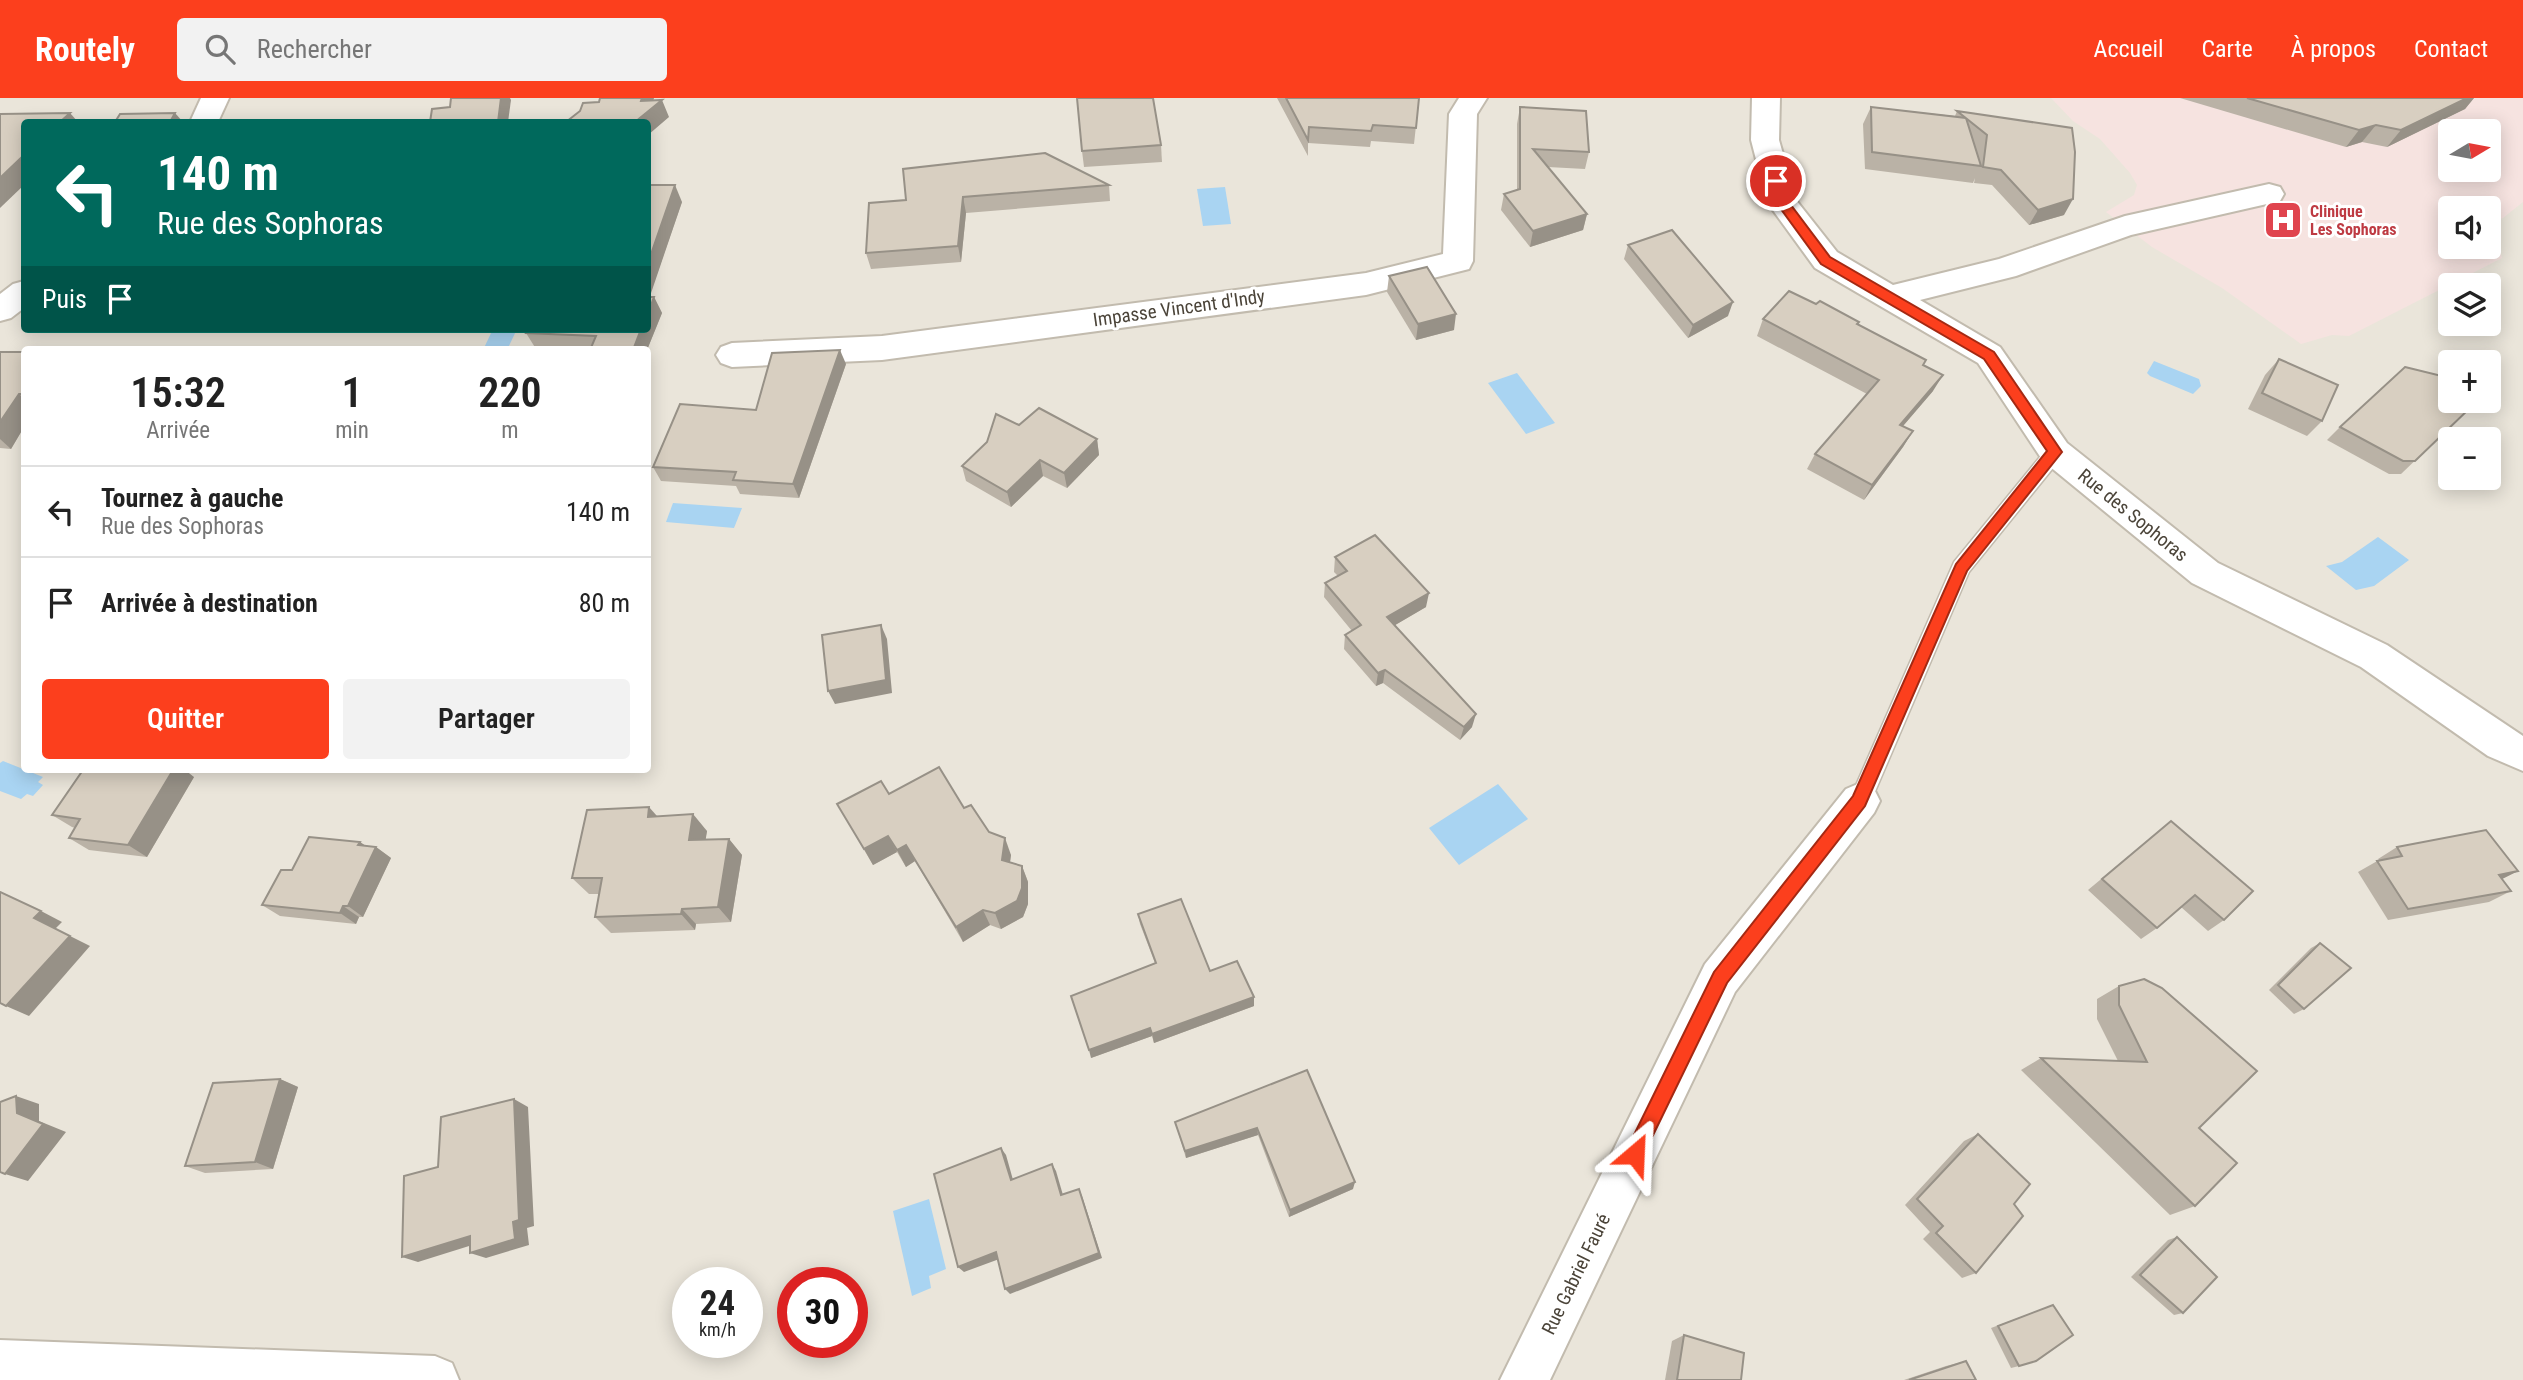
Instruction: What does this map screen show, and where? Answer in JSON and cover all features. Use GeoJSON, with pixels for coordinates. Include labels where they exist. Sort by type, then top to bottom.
{"type":"FeatureCollection","features":[{"type":"Feature","properties":{"kind":"street"},"geometry":{"type":"LineString","coordinates":[[205,119],[215,98]]}},
{"type":"Feature","properties":{"kind":"street","name":"Impasse Vincent d'Indy"},"geometry":{"type":"LineString","coordinates":[[732,355],[882,348],[1366,284],[1458,261],[1463,114],[1473,98]]}},
{"type":"Feature","properties":{"kind":"street","name":"Rue des Sophoras"},"geometry":{"type":"LineString","coordinates":[[1766,98],[1765,140],[1782,202],[1826,260],[1989,355],[2055,452],[2205,573],[2374,656],[2516,746]]}},
{"type":"Feature","properties":{"kind":"street"},"geometry":{"type":"LineString","coordinates":[[1889,297],[2005,268],[2125,226],[2269,194]]}},
{"type":"Feature","properties":{"kind":"street"},"geometry":{"type":"LineString","coordinates":[[0,310],[21,294]]}},
{"type":"Feature","properties":{"kind":"street","name":"Rue Gabriel Fauré"},"geometry":{"type":"LineString","coordinates":[[1524,1380],[1720,978],[1860,800]]}},
{"type":"Feature","properties":{"kind":"street"},"geometry":{"type":"LineString","coordinates":[[0,1364],[435,1380]]}},
{"type":"Feature","properties":{"kind":"lane","name":"Rue Gabriel Fauré"},"geometry":{"type":"LineString","coordinates":[[1860,800],[1961,568],[2055,452]]}},
{"type":"Feature","properties":{"kind":"shaded area"},"geometry":{"type":"Polygon","coordinates":[[[0,98],[2523,98],[2523,1380],[0,1380],[0,98]]]}},
{"type":"Feature","properties":{"kind":"shaded area","name":"Clinique Les Sophoras"},"geometry":{"type":"Polygon","coordinates":[[[2051,98],[2523,98],[2523,202],[2501,219],[2501,196],[2438,196],[2438,259],[2500,259],[2473,273],[2438,273],[2438,291],[2349,336],[2332,335],[2301,344],[2222,288],[2152,247],[2106,212],[2134,195],[2137,185],[2100,139],[2073,121],[2051,98]]]}},
{"type":"Feature","properties":{"kind":"water"},"geometry":{"type":"Polygon","coordinates":[[[1225,187],[1231,224],[1203,226],[1197,189],[1225,187]]]}},
{"type":"Feature","properties":{"kind":"water"},"geometry":{"type":"Polygon","coordinates":[[[491,333],[515,333],[509,346],[485,346],[491,333]]]}},
{"type":"Feature","properties":{"kind":"water"},"geometry":{"type":"Polygon","coordinates":[[[2154,361],[2199,379],[2201,386],[2193,394],[2150,376],[2147,373],[2154,361]]]}},
{"type":"Feature","properties":{"kind":"water"},"geometry":{"type":"Polygon","coordinates":[[[1517,373],[1555,423],[1526,434],[1488,383],[1517,373]]]}},
{"type":"Feature","properties":{"kind":"water"},"geometry":{"type":"Polygon","coordinates":[[[673,503],[742,508],[734,528],[666,522],[673,503]]]}},
{"type":"Feature","properties":{"kind":"water"},"geometry":{"type":"Polygon","coordinates":[[[2378,537],[2409,560],[2374,586],[2356,590],[2326,566],[2342,562],[2378,537]]]}},
{"type":"Feature","properties":{"kind":"water"},"geometry":{"type":"Polygon","coordinates":[[[3,761],[21,768],[21,773],[33,773],[43,777],[38,782],[43,785],[33,796],[27,794],[21,799],[0,791],[0,763],[3,761]]]}},
{"type":"Feature","properties":{"kind":"water"},"geometry":{"type":"Polygon","coordinates":[[[1498,784],[1528,819],[1459,865],[1429,828],[1498,784]]]}},
{"type":"Feature","properties":{"kind":"water"},"geometry":{"type":"Polygon","coordinates":[[[929,1199],[946,1269],[929,1276],[931,1288],[912,1296],[893,1211],[929,1199]]]}},
{"type":"Feature","properties":{"kind":"building"},"geometry":{"type":"Polygon","coordinates":[[[451,98],[501,98],[498,119],[430,119],[432,109],[450,107],[451,98]]]}},
{"type":"Feature","properties":{"kind":"building"},"geometry":{"type":"Polygon","coordinates":[[[600,98],[662,100],[639,119],[570,119],[580,111],[583,103],[599,102],[600,98]]]}},
{"type":"Feature","properties":{"kind":"building"},"geometry":{"type":"Polygon","coordinates":[[[1077,98],[1153,98],[1161,145],[1082,151],[1077,98]]]}},
{"type":"Feature","properties":{"kind":"building"},"geometry":{"type":"Polygon","coordinates":[[[1286,98],[1419,98],[1416,128],[1373,125],[1371,131],[1309,127],[1308,140],[1286,98]]]}},
{"type":"Feature","properties":{"kind":"building"},"geometry":{"type":"Polygon","coordinates":[[[2247,98],[2467,98],[2401,130],[2376,125],[2359,130],[2247,98]]]}},
{"type":"Feature","properties":{"kind":"building"},"geometry":{"type":"Polygon","coordinates":[[[1520,107],[1586,111],[1589,152],[1533,149],[1587,214],[1533,231],[1504,194],[1520,189],[1520,107]]]}},
{"type":"Feature","properties":{"kind":"building"},"geometry":{"type":"Polygon","coordinates":[[[1871,107],[1966,118],[1981,166],[1872,152],[1871,107]]]}},
{"type":"Feature","properties":{"kind":"building"},"geometry":{"type":"Polygon","coordinates":[[[1957,111],[2072,128],[2075,152],[2073,199],[2038,210],[2001,170],[1983,167],[1987,135],[1957,111]]]}},
{"type":"Feature","properties":{"kind":"building"},"geometry":{"type":"Polygon","coordinates":[[[70,113],[63,119],[21,119],[21,158],[0,178],[0,114],[70,113]]]}},
{"type":"Feature","properties":{"kind":"building"},"geometry":{"type":"Polygon","coordinates":[[[175,113],[172,119],[117,119],[120,114],[175,113]]]}},
{"type":"Feature","properties":{"kind":"building"},"geometry":{"type":"Polygon","coordinates":[[[1045,153],[1109,185],[963,197],[958,246],[866,253],[869,203],[906,200],[903,169],[1045,153]]]}},
{"type":"Feature","properties":{"kind":"building"},"geometry":{"type":"Polygon","coordinates":[[[651,185],[675,185],[651,254],[651,185]]]}},
{"type":"Feature","properties":{"kind":"building"},"geometry":{"type":"Polygon","coordinates":[[[1672,230],[1733,302],[1693,325],[1628,245],[1672,230]]]}},
{"type":"Feature","properties":{"kind":"building"},"geometry":{"type":"Polygon","coordinates":[[[1427,267],[1456,314],[1418,324],[1389,276],[1427,267]]]}},
{"type":"Feature","properties":{"kind":"building"},"geometry":{"type":"Polygon","coordinates":[[[1789,291],[1816,304],[1820,301],[1859,322],[1857,324],[1926,360],[1923,365],[1943,375],[1900,425],[1913,431],[1872,485],[1815,454],[1879,380],[1763,319],[1789,291]]]}},
{"type":"Feature","properties":{"kind":"building"},"geometry":{"type":"Polygon","coordinates":[[[526,333],[639,333],[635,346],[592,346],[596,336],[526,333]]]}},
{"type":"Feature","properties":{"kind":"building"},"geometry":{"type":"Polygon","coordinates":[[[840,350],[793,484],[733,480],[736,472],[653,467],[680,404],[756,410],[772,353],[840,350]]]}},
{"type":"Feature","properties":{"kind":"building"},"geometry":{"type":"Polygon","coordinates":[[[0,352],[21,352],[21,394],[0,422],[0,352]]]}},
{"type":"Feature","properties":{"kind":"building"},"geometry":{"type":"Polygon","coordinates":[[[2279,359],[2338,385],[2322,421],[2262,393],[2279,359]]]}},
{"type":"Feature","properties":{"kind":"building"},"geometry":{"type":"Polygon","coordinates":[[[2405,367],[2438,375],[2438,413],[2465,413],[2450,427],[2438,427],[2438,439],[2415,461],[2403,461],[2340,427],[2405,367]]]}},
{"type":"Feature","properties":{"kind":"building"},"geometry":{"type":"Polygon","coordinates":[[[1039,408],[1097,439],[1064,473],[1040,460],[1007,492],[962,466],[987,442],[996,414],[1019,425],[1039,408]]]}},
{"type":"Feature","properties":{"kind":"building"},"geometry":{"type":"Polygon","coordinates":[[[1375,535],[1429,593],[1387,617],[1476,714],[1464,727],[1385,670],[1378,673],[1345,635],[1361,625],[1325,583],[1347,571],[1335,557],[1375,535]]]}},
{"type":"Feature","properties":{"kind":"building"},"geometry":{"type":"Polygon","coordinates":[[[881,625],[886,680],[828,691],[822,635],[881,625]]]}},
{"type":"Feature","properties":{"kind":"building"},"geometry":{"type":"Polygon","coordinates":[[[939,767],[964,808],[971,805],[989,832],[1005,838],[1002,860],[1022,866],[1022,888],[1017,901],[995,913],[983,910],[956,927],[906,845],[897,850],[888,836],[864,849],[837,804],[881,781],[889,794],[939,767]]]}},
{"type":"Feature","properties":{"kind":"building"},"geometry":{"type":"Polygon","coordinates":[[[81,773],[171,773],[128,845],[69,838],[80,819],[52,815],[81,773]]]}},
{"type":"Feature","properties":{"kind":"building"},"geometry":{"type":"Polygon","coordinates":[[[649,807],[648,817],[693,814],[689,840],[729,839],[718,907],[682,909],[681,914],[595,917],[602,878],[572,878],[587,810],[649,807]]]}},
{"type":"Feature","properties":{"kind":"building"},"geometry":{"type":"Polygon","coordinates":[[[2171,821],[2253,891],[2224,920],[2195,895],[2157,928],[2102,879],[2171,821]]]}},
{"type":"Feature","properties":{"kind":"building"},"geometry":{"type":"Polygon","coordinates":[[[2486,830],[2518,871],[2499,875],[2511,891],[2408,909],[2377,861],[2402,856],[2397,847],[2486,830]]]}},
{"type":"Feature","properties":{"kind":"building"},"geometry":{"type":"Polygon","coordinates":[[[309,837],[360,842],[358,845],[376,847],[348,906],[343,906],[340,913],[262,905],[281,870],[292,870],[309,837]]]}},
{"type":"Feature","properties":{"kind":"building"},"geometry":{"type":"Polygon","coordinates":[[[0,892],[41,911],[34,918],[70,936],[6,1006],[0,1003],[0,892]]]}},
{"type":"Feature","properties":{"kind":"building"},"geometry":{"type":"Polygon","coordinates":[[[1181,899],[1210,971],[1237,961],[1254,997],[1152,1034],[1150,1028],[1089,1050],[1071,996],[1156,963],[1138,914],[1181,899]]]}},
{"type":"Feature","properties":{"kind":"building"},"geometry":{"type":"Polygon","coordinates":[[[2320,943],[2351,968],[2304,1009],[2278,985],[2320,943]]]}},
{"type":"Feature","properties":{"kind":"building"},"geometry":{"type":"Polygon","coordinates":[[[2144,979],[2162,988],[2257,1071],[2199,1128],[2237,1163],[2195,1206],[2041,1058],[2147,1062],[2119,1005],[2119,986],[2144,979]]]}},
{"type":"Feature","properties":{"kind":"building"},"geometry":{"type":"Polygon","coordinates":[[[1307,1070],[1355,1182],[1290,1210],[1257,1128],[1185,1151],[1175,1122],[1307,1070]]]}},
{"type":"Feature","properties":{"kind":"building"},"geometry":{"type":"Polygon","coordinates":[[[280,1079],[255,1162],[185,1166],[213,1083],[280,1079]]]}},
{"type":"Feature","properties":{"kind":"building"},"geometry":{"type":"Polygon","coordinates":[[[16,1096],[17,1113],[43,1124],[5,1174],[0,1172],[0,1102],[16,1096]]]}},
{"type":"Feature","properties":{"kind":"building"},"geometry":{"type":"Polygon","coordinates":[[[514,1099],[519,1220],[513,1222],[515,1239],[470,1253],[470,1236],[402,1257],[404,1176],[438,1167],[441,1117],[514,1099]]]}},
{"type":"Feature","properties":{"kind":"building"},"geometry":{"type":"Polygon","coordinates":[[[1978,1134],[2030,1184],[2014,1204],[2023,1216],[1976,1273],[1936,1233],[1943,1226],[1917,1199],[1978,1134]]]}},
{"type":"Feature","properties":{"kind":"building"},"geometry":{"type":"Polygon","coordinates":[[[1001,1148],[1011,1180],[1052,1164],[1061,1195],[1079,1189],[1099,1253],[1005,1289],[996,1252],[958,1267],[934,1174],[1001,1148]]]}},
{"type":"Feature","properties":{"kind":"building"},"geometry":{"type":"Polygon","coordinates":[[[2177,1237],[2217,1277],[2183,1313],[2140,1275],[2177,1237]]]}},
{"type":"Feature","properties":{"kind":"building"},"geometry":{"type":"Polygon","coordinates":[[[2053,1305],[2073,1335],[2036,1361],[2019,1366],[1998,1326],[2053,1305]]]}},
{"type":"Feature","properties":{"kind":"building"},"geometry":{"type":"Polygon","coordinates":[[[1684,1335],[1744,1353],[1741,1380],[1677,1380],[1684,1335]]]}},
{"type":"Feature","properties":{"kind":"building"},"geometry":{"type":"Polygon","coordinates":[[[1966,1361],[1976,1380],[1909,1380],[1966,1361]]]}},
{"type":"Feature","properties":{"kind":"place","name":"Clinique Les Sophoras"},"geometry":{"type":"Point","coordinates":[2283,220]}},
{"type":"Feature","properties":{"kind":"route"},"geometry":{"type":"LineString","coordinates":[[1635,1154],[1720,978],[1860,800],[1961,568],[2055,452],[1989,355],[1826,260],[1782,202],[1776,181]]}}]}
